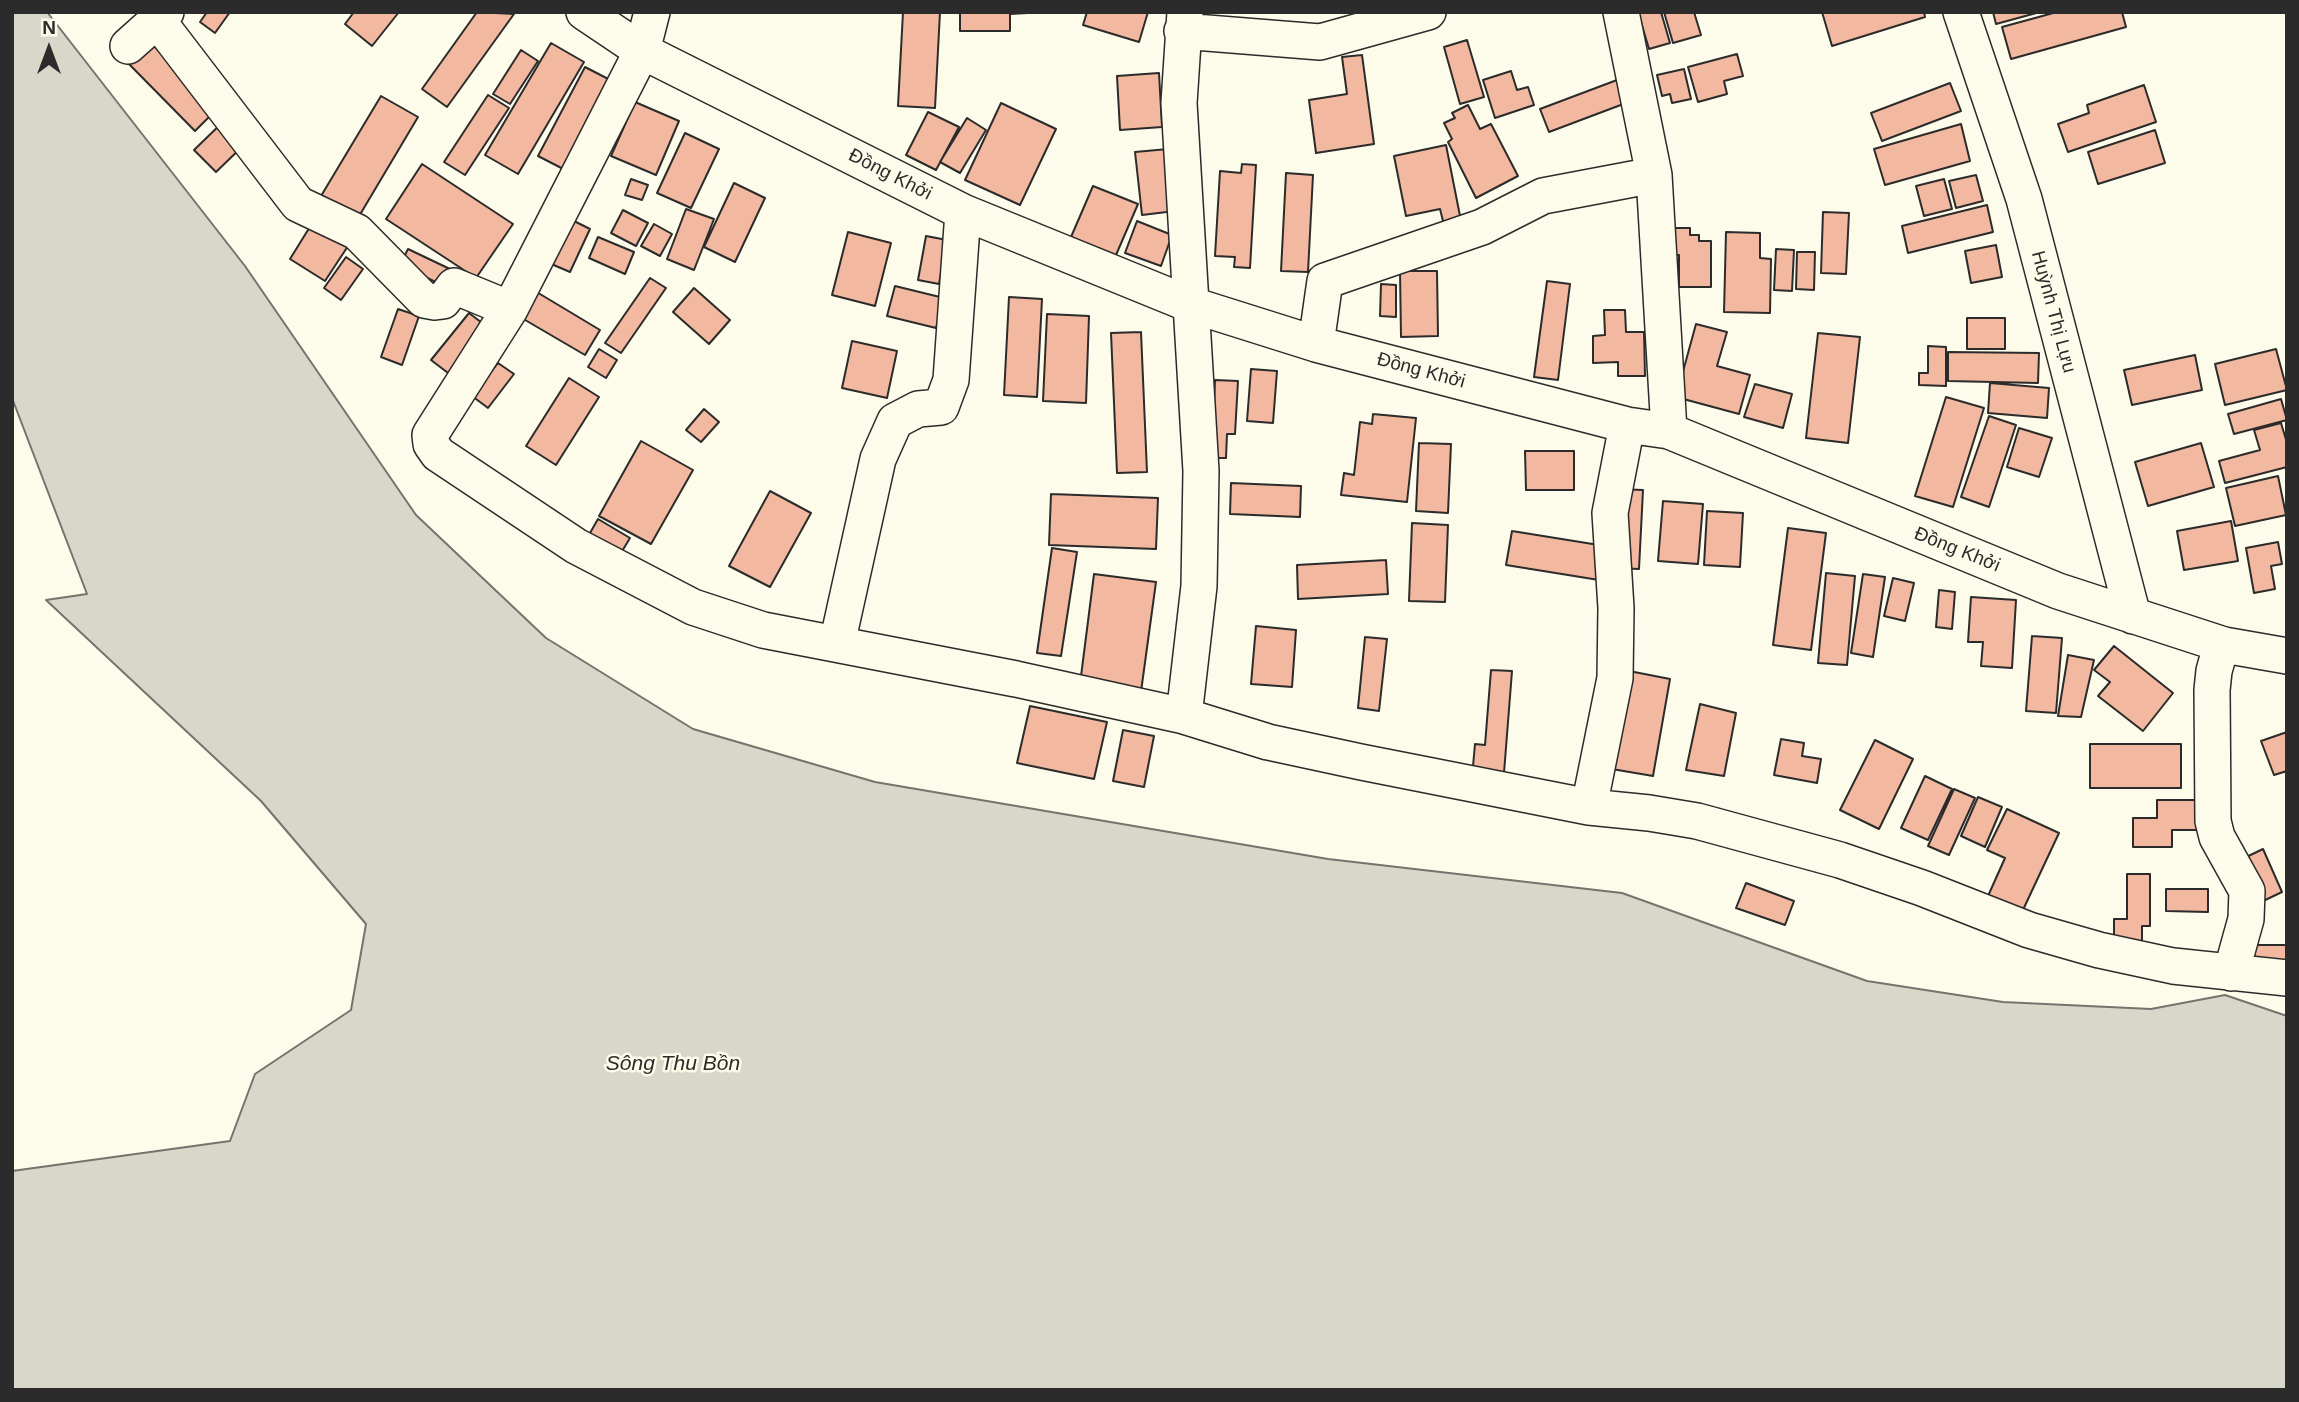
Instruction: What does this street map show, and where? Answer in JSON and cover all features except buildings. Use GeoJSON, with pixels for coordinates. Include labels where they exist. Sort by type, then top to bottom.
{"type":"FeatureCollection","features":[{"type":"Feature","properties":{"kind":"street","name":"Đồng Khởi"},"geometry":{"type":"LineString","coordinates":[[584,12],[642,51],[963,212],[1189,304],[1316,344],[1627,425],[1669,431],[2058,591],[2224,645],[2287,656]]}},
{"type":"Feature","properties":{"kind":"street"},"geometry":{"type":"LineString","coordinates":[[652,12],[642,51],[510,309],[431,431],[431,444],[438,454],[576,546],[693,607],[763,630],[1184,716],[1268,742],[1589,807],[1697,821],[1840,860],[1922,888],[2029,930],[2099,950],[2174,966],[2287,978]]}},
{"type":"Feature","properties":{"kind":"street"},"geometry":{"type":"LineString","coordinates":[[1184,716],[1199,586],[1201,471],[1179,103],[1183,22],[1321,42],[1428,12]]}},
{"type":"Feature","properties":{"kind":"street"},"geometry":{"type":"LineString","coordinates":[[1621,12],[1654,175],[1669,431]]}},
{"type":"Feature","properties":{"kind":"street","name":"Huỳnh Thị Lựu"},"geometry":{"type":"LineString","coordinates":[[1961,12],[2024,199],[2133,616]]}},
{"type":"Feature","properties":{"kind":"street"},"geometry":{"type":"LineString","coordinates":[[128,46],[162,17],[298,204],[357,232],[424,300],[443,300],[454,286],[510,309]]}},
{"type":"Feature","properties":{"kind":"street"},"geometry":{"type":"LineString","coordinates":[[1316,344],[1325,281],[1482,227],[1543,196],[1654,175]]}},
{"type":"Feature","properties":{"kind":"street"},"geometry":{"type":"LineString","coordinates":[[837,644],[878,459],[895,421],[918,409],[941,407],[951,380],[963,212]]}},
{"type":"Feature","properties":{"kind":"street"},"geometry":{"type":"LineString","coordinates":[[1589,807],[1615,678],[1616,608],[1610,513],[1627,425]]}},
{"type":"Feature","properties":{"kind":"street"},"geometry":{"type":"LineString","coordinates":[[2224,645],[2214,671],[2212,690],[2213,821],[2217,837],[2247,891],[2246,919],[2231,972]]}},
{"type":"Feature","properties":{"kind":"water","name":"Sông Thu Bồn"},"geometry":{"type":"Polygon","coordinates":[[[12,12],[47,12],[245,266],[416,515],[546,638],[693,729],[875,782],[1328,859],[1622,893],[1867,981],[2003,1002],[2151,1009],[2225,995],[2287,1016],[2287,1390],[12,1390],[12,1171],[230,1141],[255,1074],[351,1010],[366,924],[261,801],[46,600],[87,594],[12,398],[12,12]]]}}]}
